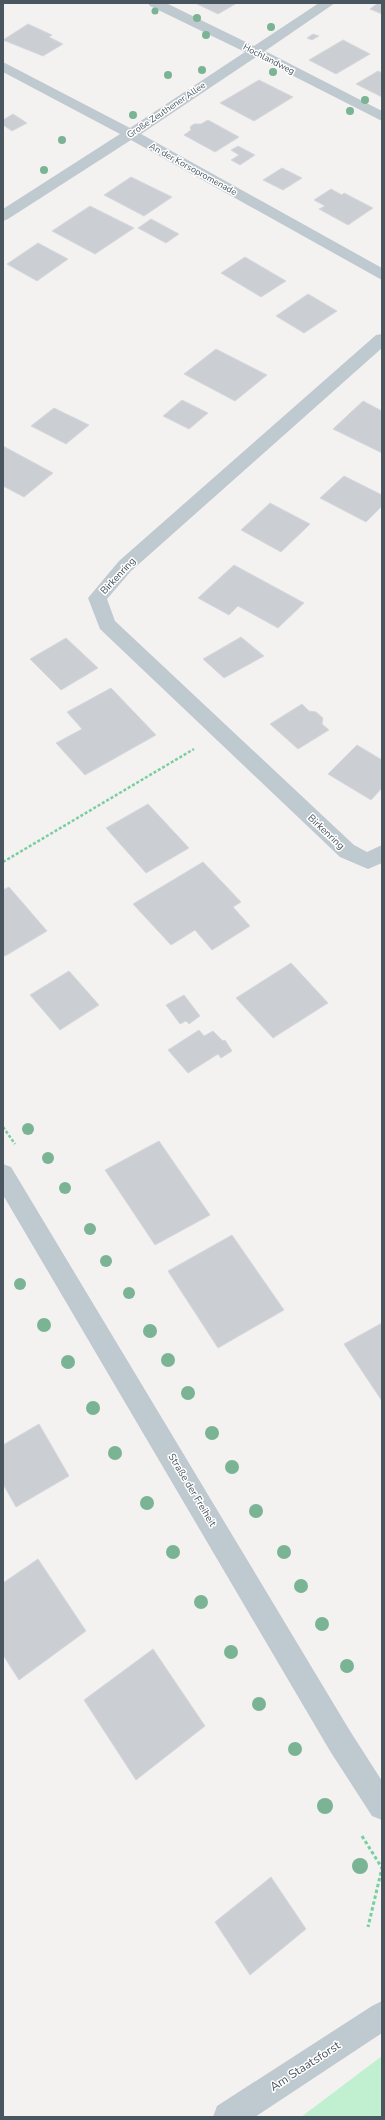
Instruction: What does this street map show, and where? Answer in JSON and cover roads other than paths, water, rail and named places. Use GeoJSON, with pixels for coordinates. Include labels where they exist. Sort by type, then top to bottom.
{"type":"FeatureCollection","features":[{"type":"Feature","properties":{"kind":"street","name":"Hochlandweg"},"geometry":{"type":"LineString","coordinates":[[155,3],[254,51],[382,117]]}},
{"type":"Feature","properties":{"kind":"street","name":"Große Zeuthener Allee"},"geometry":{"type":"LineString","coordinates":[[3,216],[131,134],[328,3]]}},
{"type":"Feature","properties":{"kind":"street","name":"An der Korsopromenade"},"geometry":{"type":"LineString","coordinates":[[3,66],[131,134],[382,275]]}},
{"type":"Feature","properties":{"kind":"street","name":"Birkenring"},"geometry":{"type":"LineString","coordinates":[[382,339],[125,566],[97,598],[107,624],[220,733],[347,851],[368,861],[382,853]]}},
{"type":"Feature","properties":{"kind":"street","name":"Straße der Freiheit"},"geometry":{"type":"LineString","coordinates":[[3,1174],[340,1741],[382,1806]]}},
{"type":"Feature","properties":{"kind":"street","name":"Am Staatsforst"},"geometry":{"type":"LineString","coordinates":[[228,2117],[382,2016]]}}]}
